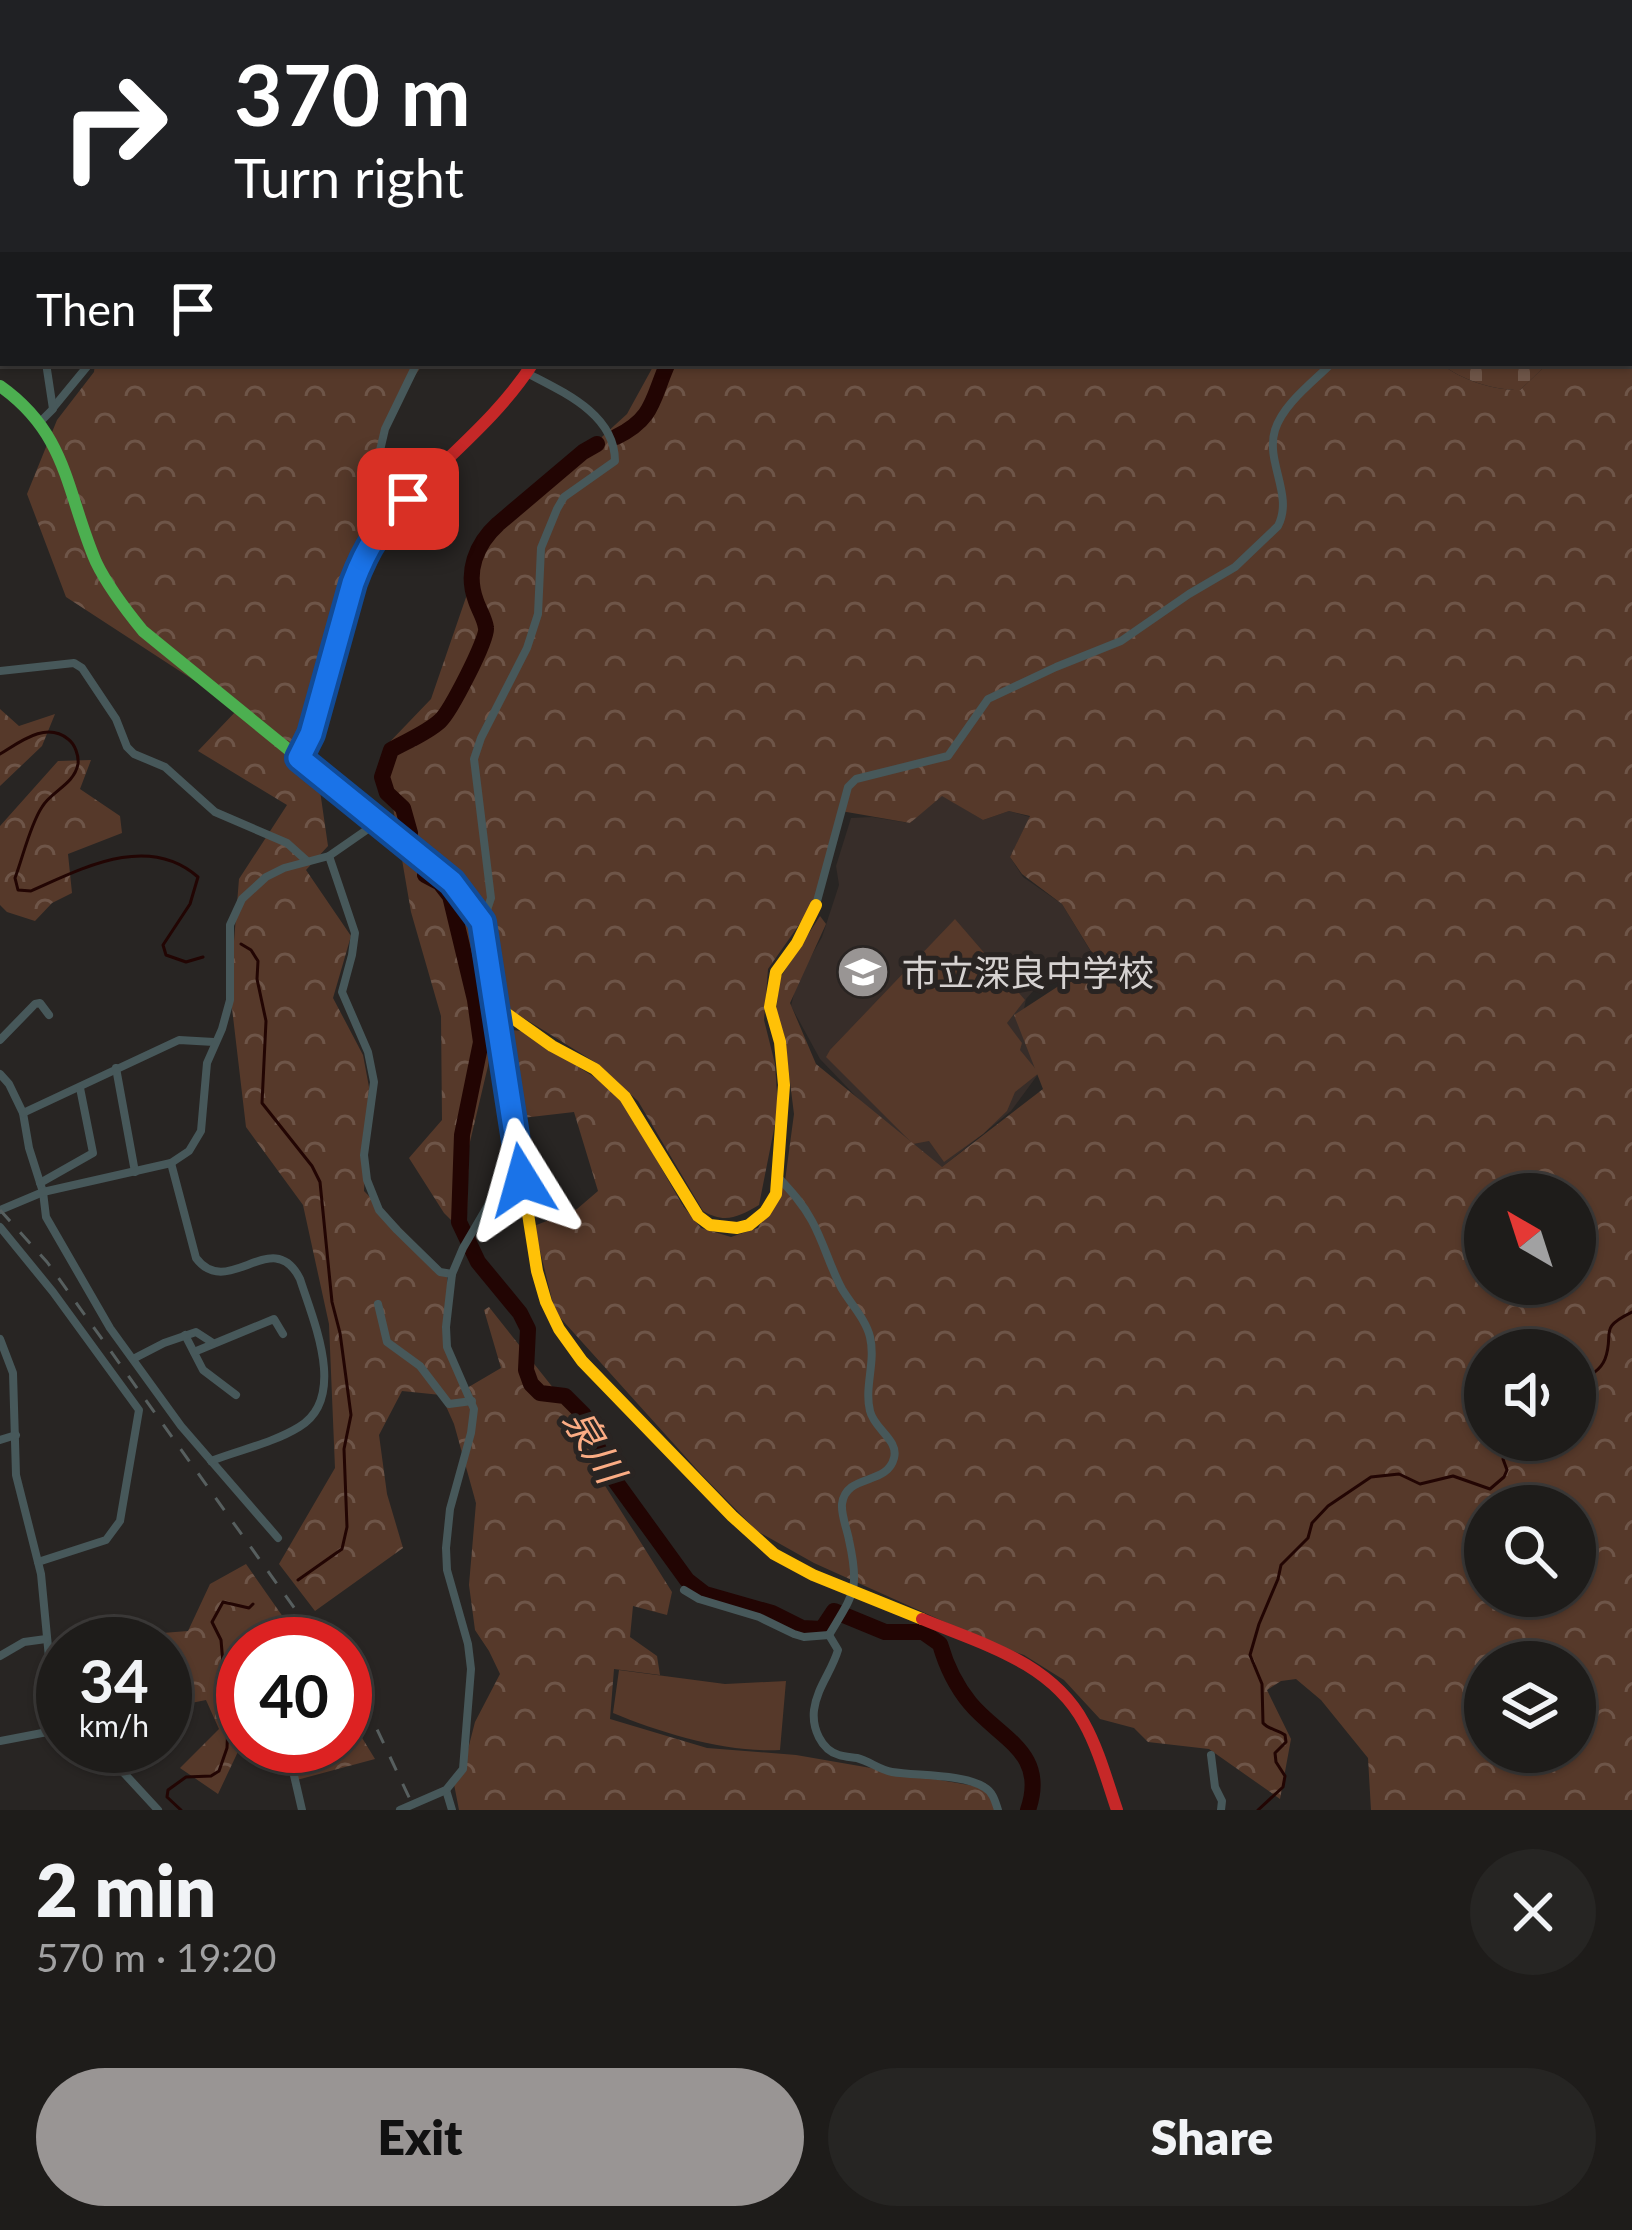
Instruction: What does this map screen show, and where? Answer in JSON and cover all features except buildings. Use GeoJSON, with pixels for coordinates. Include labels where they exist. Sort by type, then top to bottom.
{"type":"FeatureCollection","features":[{"type":"Feature","properties":{"kind":"street"},"geometry":{"type":"LineString","coordinates":[[46,366],[53,409]]}},
{"type":"Feature","properties":{"kind":"street"},"geometry":{"type":"LineString","coordinates":[[42,420],[88,366]]}},
{"type":"Feature","properties":{"kind":"street"},"geometry":{"type":"LineString","coordinates":[[374,536],[364,519],[386,429],[416,366]]}},
{"type":"Feature","properties":{"kind":"street"},"geometry":{"type":"LineString","coordinates":[[496,1006],[552,1046],[595,1069],[625,1097],[698,1216],[710,1225],[749,1225],[776,1194],[784,1085],[770,1007],[776,973],[816,905],[848,787],[856,778],[948,756],[988,699],[1121,641],[1235,567],[1282,518],[1284,500],[1274,451],[1276,425],[1329,366]]}},
{"type":"Feature","properties":{"kind":"street"},"geometry":{"type":"LineString","coordinates":[[299,758],[311,734],[353,583],[374,536],[508,398],[530,368],[580,401],[597,417],[616,454],[614,461],[564,497],[557,509],[541,548],[533,631],[473,759],[490,898],[482,922]]}},
{"type":"Feature","properties":{"kind":"street"},"geometry":{"type":"LineString","coordinates":[[0,386],[42,420],[94,557],[143,632],[452,882],[482,922],[537,1271],[559,1329],[582,1361],[756,1540],[792,1565],[851,1599],[1012,1656],[1055,1683],[1084,1719],[1117,1810]]}},
{"type":"Feature","properties":{"kind":"street"},"geometry":{"type":"LineString","coordinates":[[0,671],[74,663],[116,719],[134,754],[165,766],[215,812],[287,843],[307,861]]}},
{"type":"Feature","properties":{"kind":"street"},"geometry":{"type":"LineString","coordinates":[[42,1188],[171,1163],[189,1151],[201,1131],[204,1076],[230,1000],[230,925],[242,899],[266,877],[329,856],[378,822]]}},
{"type":"Feature","properties":{"kind":"street"},"geometry":{"type":"LineString","coordinates":[[329,856],[355,933],[342,992],[368,1052],[374,1082],[364,1155],[368,1180],[379,1210],[440,1272],[452,1274]]}},
{"type":"Feature","properties":{"kind":"street"},"geometry":{"type":"LineString","coordinates":[[0,1040],[35,1004],[40,1003],[50,1015]]}},
{"type":"Feature","properties":{"kind":"street"},"geometry":{"type":"LineString","coordinates":[[23,1113],[179,1040],[214,1042]]}},
{"type":"Feature","properties":{"kind":"street"},"geometry":{"type":"LineString","coordinates":[[116,1067],[135,1172]]}},
{"type":"Feature","properties":{"kind":"street"},"geometry":{"type":"LineString","coordinates":[[0,1074],[23,1113],[46,1217],[110,1328],[182,1426],[278,1538]]}},
{"type":"Feature","properties":{"kind":"street"},"geometry":{"type":"LineString","coordinates":[[0,1210],[93,1153],[80,1088]]}},
{"type":"Feature","properties":{"kind":"street"},"geometry":{"type":"LineString","coordinates":[[171,1163],[196,1258],[204,1268],[221,1272],[274,1258],[286,1261],[300,1279],[326,1356],[320,1400],[302,1426],[211,1461]]}},
{"type":"Feature","properties":{"kind":"street"},"geometry":{"type":"LineString","coordinates":[[777,1176],[812,1220],[840,1285],[866,1326],[872,1360],[870,1414],[896,1453],[884,1472],[846,1491],[842,1507],[855,1565],[851,1599],[830,1635]]}},
{"type":"Feature","properties":{"kind":"street"},"geometry":{"type":"LineString","coordinates":[[399,1810],[446,1790],[463,1769],[471,1669],[446,1548],[450,1509],[474,1420],[472,1401],[446,1344],[452,1274],[494,1195],[522,1180]]}},
{"type":"Feature","properties":{"kind":"street"},"geometry":{"type":"LineString","coordinates":[[0,1227],[139,1410],[120,1521],[112,1535],[38,1562]]}},
{"type":"Feature","properties":{"kind":"street"},"geometry":{"type":"LineString","coordinates":[[378,1304],[383,1333],[392,1348],[420,1366],[449,1404],[472,1401]]}},
{"type":"Feature","properties":{"kind":"street"},"geometry":{"type":"LineString","coordinates":[[194,1352],[274,1319],[284,1334]]}},
{"type":"Feature","properties":{"kind":"street"},"geometry":{"type":"LineString","coordinates":[[133,1359],[196,1332],[213,1343]]}},
{"type":"Feature","properties":{"kind":"street"},"geometry":{"type":"LineString","coordinates":[[185,1335],[203,1370],[236,1395]]}},
{"type":"Feature","properties":{"kind":"street"},"geometry":{"type":"LineString","coordinates":[[1,1345],[13,1373],[16,1475],[38,1562],[44,1617]]}},
{"type":"Feature","properties":{"kind":"street"},"geometry":{"type":"LineString","coordinates":[[0,1440],[16,1436]]}},
{"type":"Feature","properties":{"kind":"street"},"geometry":{"type":"LineString","coordinates":[[684,1590],[794,1634],[830,1635]]}},
{"type":"Feature","properties":{"kind":"street"},"geometry":{"type":"LineString","coordinates":[[830,1635],[838,1650],[814,1711],[814,1725],[827,1749],[891,1772],[980,1784],[998,1810]]}},
{"type":"Feature","properties":{"kind":"street"},"geometry":{"type":"LineString","coordinates":[[0,1656],[36,1640]]}},
{"type":"Feature","properties":{"kind":"street"},"geometry":{"type":"LineString","coordinates":[[0,1741],[36,1734]]}},
{"type":"Feature","properties":{"kind":"street"},"geometry":{"type":"LineString","coordinates":[[1211,1755],[1221,1810]]}},
{"type":"Feature","properties":{"kind":"street"},"geometry":{"type":"LineString","coordinates":[[124,1773],[158,1810]]}},
{"type":"Feature","properties":{"kind":"street"},"geometry":{"type":"LineString","coordinates":[[293,1773],[302,1810]]}},
{"type":"Feature","properties":{"kind":"street"},"geometry":{"type":"LineString","coordinates":[[446,1790],[452,1810]]}},
{"type":"Feature","properties":{"kind":"shaded area"},"geometry":{"type":"Polygon","coordinates":[[[942,795],[983,820],[1009,811],[1030,817],[1010,857],[1023,877],[1062,904],[1096,960],[1034,990],[1026,999],[1021,1024],[1039,1073],[1011,1111],[941,1168],[892,1134],[820,1059],[791,1006],[797,981],[822,937],[839,885],[836,866],[851,818],[909,823],[942,795]]]}},
{"type":"Feature","properties":{"kind":"green space"},"geometry":{"type":"Polygon","coordinates":[[[95,366],[422,366],[400,396],[359,507],[360,536],[302,727],[286,756],[319,784],[328,846],[306,870],[351,936],[333,998],[363,1055],[369,1087],[364,1191],[447,1275],[447,1347],[467,1388],[501,1368],[484,1310],[489,1307],[577,1418],[602,1481],[672,1592],[667,1615],[633,1606],[630,1637],[657,1656],[660,1675],[614,1669],[610,1719],[707,1748],[796,1755],[986,1788],[998,1810],[459,1810],[454,1784],[475,1722],[500,1674],[475,1630],[469,1585],[476,1503],[441,1395],[402,1391],[379,1435],[387,1494],[403,1548],[315,1611],[279,1564],[335,1468],[329,1324],[303,1205],[246,1127],[230,991],[239,879],[287,805],[198,751],[238,709],[66,597],[27,494],[57,420],[95,366]]]}},
{"type":"Feature","properties":{"kind":"green space"},"geometry":{"type":"Polygon","coordinates":[[[653,366],[1445,366],[1477,383],[1520,390],[1551,366],[1632,366],[1632,1810],[1371,1810],[1368,1758],[1321,1700],[1296,1679],[1267,1690],[1291,1739],[1280,1799],[1209,1749],[1148,1742],[1134,1728],[1100,1719],[1064,1680],[1024,1655],[814,1563],[757,1531],[555,1312],[534,1226],[577,1209],[598,1191],[574,1112],[522,1118],[505,1029],[521,1031],[599,1080],[624,1103],[683,1206],[701,1228],[731,1237],[758,1228],[785,1181],[794,1114],[784,1034],[776,1012],[780,978],[820,916],[826,924],[790,1003],[816,1064],[942,1167],[1043,1089],[1014,1015],[1097,961],[1062,904],[1022,874],[1010,857],[1030,816],[1009,811],[983,820],[942,796],[910,823],[841,811],[815,902],[768,969],[764,1020],[775,1064],[778,1109],[759,1205],[731,1217],[703,1211],[638,1101],[598,1064],[509,1009],[494,1024],[469,1146],[467,1213],[461,1230],[444,1213],[409,1158],[442,1120],[441,1016],[411,912],[383,749],[431,699],[484,545],[627,414],[653,366]]]}},
{"type":"Feature","properties":{"kind":"green space"},"geometry":{"type":"Polygon","coordinates":[[[1445,366],[1551,366],[1520,390],[1478,383],[1445,366]]]}},
{"type":"Feature","properties":{"kind":"green space"},"geometry":{"type":"Polygon","coordinates":[[[0,709],[19,726],[55,714],[42,746],[0,786],[0,709]]]}},
{"type":"Feature","properties":{"kind":"green space"},"geometry":{"type":"Polygon","coordinates":[[[91,760],[80,789],[120,816],[122,833],[68,854],[72,893],[52,903],[35,921],[7,912],[0,905],[0,826],[58,761],[91,760]]]}},
{"type":"Feature","properties":{"kind":"green space"},"geometry":{"type":"Polygon","coordinates":[[[955,919],[1025,1000],[1007,1023],[1022,1043],[1020,1050],[1039,1073],[1015,1092],[1007,1111],[983,1134],[944,1162],[929,1141],[913,1144],[826,1057],[955,919]]]}},
{"type":"Feature","properties":{"kind":"green space"},"geometry":{"type":"Polygon","coordinates":[[[246,1564],[283,1617],[216,1617],[216,1722],[206,1700],[192,1703],[192,1622],[210,1584],[246,1564]]]}},
{"type":"Feature","properties":{"kind":"green space"},"geometry":{"type":"Polygon","coordinates":[[[619,1670],[725,1684],[786,1681],[780,1750],[695,1740],[613,1713],[619,1670]]]}},
{"type":"Feature","properties":{"kind":"green space"},"geometry":{"type":"Polygon","coordinates":[[[216,1732],[216,1773],[228,1773],[218,1794],[187,1773],[192,1773],[192,1756],[216,1732]]]}},
{"type":"Feature","properties":{"kind":"green space"},"geometry":{"type":"Polygon","coordinates":[[[290,1773],[323,1773],[293,1781],[290,1773]]]}},
{"type":"Feature","properties":{"kind":"waterway","name":"泉川"},"geometry":{"type":"LineString","coordinates":[[616,437],[645,414],[667,366]]}},
{"type":"Feature","properties":{"kind":"waterway","name":"泉川"},"geometry":{"type":"LineString","coordinates":[[410,833],[403,808],[387,793],[382,777],[391,750],[445,715],[481,646],[486,628],[472,580],[478,550],[498,524],[597,444]]}},
{"type":"Feature","properties":{"kind":"waterway"},"geometry":{"type":"LineString","coordinates":[[0,754],[33,735],[51,732],[70,741],[78,757],[72,777],[46,801],[34,823],[15,878],[18,890],[31,891],[115,859],[158,857],[179,864],[198,877],[190,904],[163,945],[166,955],[186,962],[203,957]]}},
{"type":"Feature","properties":{"kind":"waterway","name":"泉川"},"geometry":{"type":"LineString","coordinates":[[425,875],[450,896],[481,1042],[462,1135],[459,1222],[478,1262],[528,1329],[526,1370],[531,1384],[540,1393],[565,1396],[584,1415],[608,1471],[687,1580],[705,1594],[772,1613],[802,1628],[822,1629],[834,1611],[885,1632],[923,1632],[940,1644],[965,1696],[1026,1760],[1032,1774],[1028,1810]]}},
{"type":"Feature","properties":{"kind":"waterway"},"geometry":{"type":"LineString","coordinates":[[241,944],[258,961],[266,1021],[262,1103],[320,1182],[332,1302],[351,1415],[344,1449],[347,1527],[342,1549],[298,1580]]}},
{"type":"Feature","properties":{"kind":"waterway"},"geometry":{"type":"LineString","coordinates":[[1596,1371],[1605,1359],[1611,1327],[1632,1312]]}},
{"type":"Feature","properties":{"kind":"waterway"},"geometry":{"type":"LineString","coordinates":[[1258,1810],[1283,1787],[1285,1776],[1275,1753],[1286,1742],[1285,1735],[1263,1723],[1262,1684],[1250,1655],[1281,1565],[1308,1538],[1312,1523],[1328,1506],[1371,1477],[1399,1474],[1420,1484],[1453,1476],[1490,1489],[1504,1477],[1504,1461]]}},
{"type":"Feature","properties":{"kind":"waterway"},"geometry":{"type":"LineString","coordinates":[[181,1810],[167,1797],[168,1790],[186,1777],[219,1771],[227,1748],[221,1640],[212,1622],[223,1602],[249,1608],[253,1604]]}},
{"type":"Feature","properties":{"kind":"railway"},"geometry":{"type":"LineString","coordinates":[[0,1210],[47,1262],[301,1617]]}},
{"type":"Feature","properties":{"kind":"railway"},"geometry":{"type":"LineString","coordinates":[[372,1720],[415,1810]]}},
{"type":"Feature","properties":{"kind":"traffic: fast"},"geometry":{"type":"LineString","coordinates":[[0,386],[22,404],[52,444],[96,562],[143,631],[402,842]]}},
{"type":"Feature","properties":{"kind":"traffic: slow"},"geometry":{"type":"LineString","coordinates":[[402,842],[452,882],[482,922],[537,1271],[559,1329],[582,1361],[774,1554],[922,1619]]}},
{"type":"Feature","properties":{"kind":"traffic: slow"},"geometry":{"type":"LineString","coordinates":[[496,1006],[552,1046],[595,1069],[625,1097],[698,1216],[710,1225],[749,1225],[776,1194],[784,1085],[780,1042],[770,1007],[776,972],[816,905]]}},
{"type":"Feature","properties":{"kind":"traffic: jam"},"geometry":{"type":"LineString","coordinates":[[299,758],[348,592],[372,540],[490,417],[531,366]]}},
{"type":"Feature","properties":{"kind":"traffic: jam"},"geometry":{"type":"LineString","coordinates":[[922,1619],[1013,1658],[1053,1685],[1089,1733],[1117,1810]]}},
{"type":"Feature","properties":{"kind":"place","name":"市立深良中学校"},"geometry":{"type":"Point","coordinates":[863,972]}},
{"type":"Feature","properties":{"kind":"route"},"geometry":{"type":"LineString","coordinates":[[408,499],[374,536],[362,559],[311,734],[299,758],[452,882],[482,922],[522,1180]]}}]}
